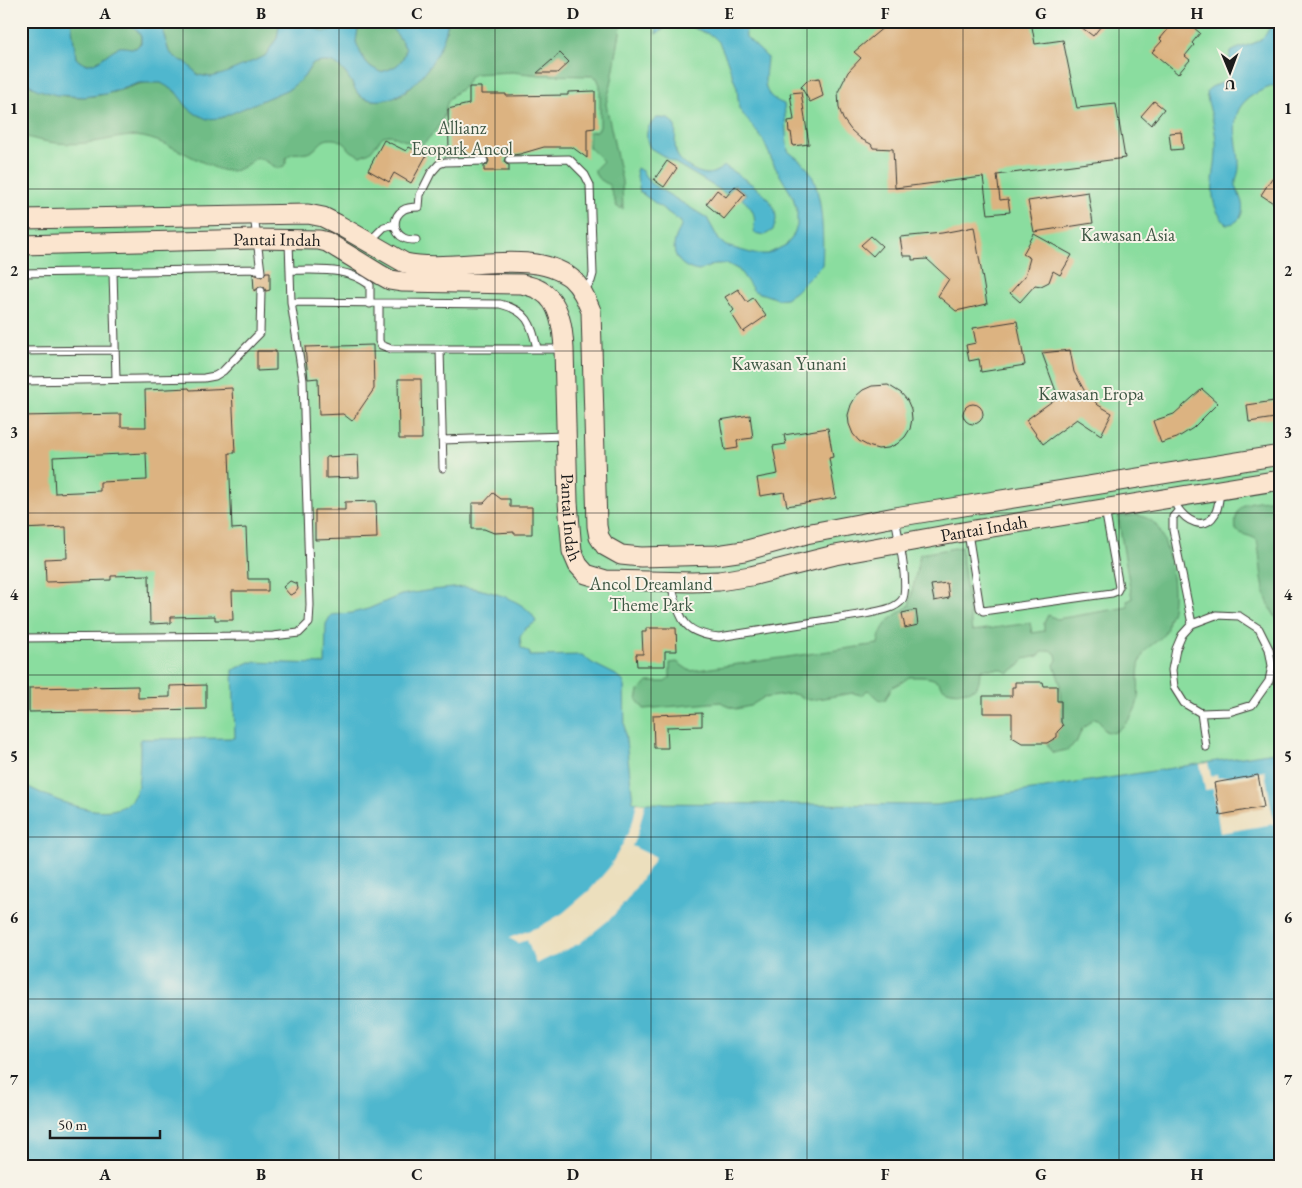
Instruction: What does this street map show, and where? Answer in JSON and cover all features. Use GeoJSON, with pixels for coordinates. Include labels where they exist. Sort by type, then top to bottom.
{"type":"FeatureCollection","features":[{"type":"Feature","properties":{"kind":"street","name":"Pantai Indah"},"geometry":{"type":"LineString","coordinates":[[21,219],[308,214],[323,217],[405,263],[418,266],[499,262],[552,267],[571,278],[583,292],[591,311],[597,526],[599,537],[605,546],[621,555],[631,557],[684,557],[744,551],[806,534],[895,518],[1281,455]]}},
{"type":"Feature","properties":{"kind":"street","name":"Pantai Indah"},"geometry":{"type":"LineString","coordinates":[[21,245],[256,239],[319,240],[326,242],[390,280],[403,282],[522,284],[541,290],[548,296],[558,313],[562,326],[568,502],[572,551],[578,565],[586,574],[606,580],[719,581],[751,576],[835,555],[968,531],[1105,509],[1176,504],[1220,490],[1281,480]]}},
{"type":"Feature","properties":{"kind":"lane"},"geometry":{"type":"LineString","coordinates":[[509,160],[569,159],[585,175],[590,185],[593,274],[591,281],[583,292]]}},
{"type":"Feature","properties":{"kind":"lane"},"geometry":{"type":"LineString","coordinates":[[416,240],[399,235],[395,224],[398,214],[404,209],[419,207],[420,195],[431,173],[439,164],[446,162],[484,161]]}},
{"type":"Feature","properties":{"kind":"lane"},"geometry":{"type":"LineString","coordinates":[[21,273],[261,271],[254,214]]}},
{"type":"Feature","properties":{"kind":"lane"},"geometry":{"type":"LineString","coordinates":[[369,243],[384,227],[395,224]]}},
{"type":"Feature","properties":{"kind":"lane"},"geometry":{"type":"LineString","coordinates":[[21,638],[273,636],[299,633],[309,623],[303,380],[291,302],[289,240]]}},
{"type":"Feature","properties":{"kind":"lane"},"geometry":{"type":"LineString","coordinates":[[290,270],[341,271],[360,278],[370,285],[370,304]]}},
{"type":"Feature","properties":{"kind":"lane"},"geometry":{"type":"LineString","coordinates":[[113,272],[116,379]]}},
{"type":"Feature","properties":{"kind":"lane"},"geometry":{"type":"LineString","coordinates":[[21,381],[204,378],[215,376],[223,371],[260,333],[261,291]]}},
{"type":"Feature","properties":{"kind":"lane"},"geometry":{"type":"LineString","coordinates":[[291,302],[370,304],[488,303],[510,307],[520,311],[531,324],[537,348]]}},
{"type":"Feature","properties":{"kind":"lane"},"geometry":{"type":"LineString","coordinates":[[379,304],[379,341],[381,345],[391,349],[564,349]]}},
{"type":"Feature","properties":{"kind":"lane"},"geometry":{"type":"LineString","coordinates":[[21,352],[115,350]]}},
{"type":"Feature","properties":{"kind":"lane"},"geometry":{"type":"LineString","coordinates":[[440,350],[444,468]]}},
{"type":"Feature","properties":{"kind":"lane"},"geometry":{"type":"LineString","coordinates":[[442,440],[566,436]]}},
{"type":"Feature","properties":{"kind":"lane"},"geometry":{"type":"LineString","coordinates":[[1176,504],[1187,520],[1194,523],[1202,523],[1215,515],[1220,490]]}},
{"type":"Feature","properties":{"kind":"lane"},"geometry":{"type":"LineString","coordinates":[[1176,504],[1173,530],[1192,624]]}},
{"type":"Feature","properties":{"kind":"lane"},"geometry":{"type":"LineString","coordinates":[[968,531],[980,608],[983,612],[1112,593],[1117,591],[1119,587],[1105,509]]}},
{"type":"Feature","properties":{"kind":"lane"},"geometry":{"type":"LineString","coordinates":[[670,582],[682,620],[692,632],[719,637],[865,614],[895,606],[902,600],[906,588],[895,518]]}},
{"type":"Feature","properties":{"kind":"lane"},"geometry":{"type":"LineString","coordinates":[[1216,615],[1239,616],[1259,629],[1269,648],[1272,666],[1269,681],[1252,704],[1229,712],[1201,713],[1184,702],[1174,687],[1172,670],[1176,649],[1182,635],[1192,624],[1216,615]]}},
{"type":"Feature","properties":{"kind":"lane"},"geometry":{"type":"LineString","coordinates":[[1201,713],[1206,747]]}},
{"type":"Feature","properties":{"kind":"green space","name":"Ancol Dreamland Theme Park"},"geometry":{"type":"Polygon","coordinates":[[[21,21],[1281,21],[1281,1167],[21,1167],[21,21]]]}},
{"type":"Feature","properties":{"kind":"green space"},"geometry":{"type":"Polygon","coordinates":[[[71,21],[125,21],[138,31],[141,40],[136,48],[119,47],[97,61],[87,64],[76,58],[71,21]]]}},
{"type":"Feature","properties":{"kind":"green space"},"geometry":{"type":"Polygon","coordinates":[[[169,21],[280,21],[280,23],[277,38],[265,56],[223,75],[211,77],[198,75],[186,62],[179,60],[169,52],[163,32],[169,21]]]}},
{"type":"Feature","properties":{"kind":"green space"},"geometry":{"type":"Polygon","coordinates":[[[369,21],[382,23],[392,29],[406,49],[403,59],[390,69],[380,72],[376,70],[368,64],[359,51],[356,41],[358,29],[369,21]]]}},
{"type":"Feature","properties":{"kind":"green space"},"geometry":{"type":"Polygon","coordinates":[[[448,21],[622,21],[606,104],[622,181],[623,209],[617,207],[609,185],[598,178],[595,173],[595,169],[603,161],[589,147],[589,132],[597,131],[600,127],[600,85],[597,78],[593,76],[540,75],[512,72],[474,74],[469,77],[464,87],[449,99],[440,124],[430,137],[419,146],[390,135],[383,136],[370,152],[360,156],[351,151],[346,144],[334,139],[328,139],[310,152],[291,154],[286,158],[286,163],[283,167],[277,168],[264,160],[256,158],[239,169],[232,171],[223,170],[165,144],[136,136],[66,144],[47,142],[21,135],[21,78],[45,91],[81,97],[107,94],[146,82],[162,83],[172,89],[196,114],[255,102],[275,95],[304,77],[312,64],[326,62],[340,67],[360,96],[371,100],[385,100],[398,96],[408,90],[438,50],[448,21]]]}},
{"type":"Feature","properties":{"kind":"green space"},"geometry":{"type":"Polygon","coordinates":[[[1281,499],[1281,624],[1269,605],[1265,594],[1257,540],[1236,530],[1236,519],[1242,506],[1248,503],[1281,499]]]}},
{"type":"Feature","properties":{"kind":"green space"},"geometry":{"type":"Polygon","coordinates":[[[1138,515],[1149,519],[1155,524],[1160,531],[1168,552],[1173,600],[1167,628],[1162,637],[1147,649],[1141,659],[1138,674],[1137,703],[1135,710],[1126,723],[1113,733],[1105,731],[1098,719],[1094,718],[1082,729],[1076,743],[1067,750],[1053,753],[1047,743],[1057,737],[1057,731],[1061,728],[1060,683],[1054,665],[1057,660],[1056,654],[1050,650],[1038,656],[1024,659],[1019,666],[1008,673],[1001,669],[982,669],[978,685],[973,689],[965,691],[956,692],[948,690],[931,678],[909,677],[892,687],[885,700],[879,700],[868,690],[861,695],[853,693],[811,700],[792,694],[763,698],[750,706],[736,709],[721,702],[644,709],[637,700],[639,691],[648,682],[665,682],[670,678],[670,663],[677,662],[690,671],[878,644],[885,625],[909,606],[920,554],[961,547],[972,631],[1030,623],[1032,633],[1044,631],[1044,623],[1048,615],[1057,619],[1128,607],[1127,601],[1132,599],[1118,517],[1138,515]]]}},
{"type":"Feature","properties":{"kind":"water"},"geometry":{"type":"Polygon","coordinates":[[[22,21],[71,21],[76,58],[87,64],[97,61],[117,48],[136,48],[141,43],[141,37],[137,31],[121,21],[169,21],[163,32],[169,52],[179,60],[186,62],[198,75],[211,77],[223,74],[265,56],[277,38],[280,21],[310,21],[313,27],[324,32],[333,28],[339,21],[369,21],[358,29],[356,42],[368,65],[380,72],[397,65],[403,59],[406,49],[390,27],[375,21],[448,21],[441,46],[426,70],[407,90],[395,96],[383,100],[372,100],[363,97],[358,94],[340,67],[336,64],[319,62],[312,64],[304,77],[291,88],[221,118],[207,119],[188,108],[175,91],[161,83],[139,83],[106,94],[84,97],[56,95],[36,89],[21,78],[22,21]]]}},
{"type":"Feature","properties":{"kind":"water"},"geometry":{"type":"Polygon","coordinates":[[[658,21],[745,21],[746,37],[767,57],[765,85],[770,96],[784,104],[788,151],[808,169],[817,189],[820,202],[823,243],[822,265],[795,292],[786,298],[778,299],[754,291],[739,270],[728,264],[715,264],[699,271],[682,264],[674,250],[681,222],[640,192],[637,168],[642,171],[650,183],[707,218],[719,240],[726,246],[754,254],[768,254],[786,245],[792,238],[797,226],[797,212],[793,197],[775,167],[763,140],[739,109],[737,88],[719,42],[713,36],[684,24],[671,24],[656,34],[658,21]]]}},
{"type":"Feature","properties":{"kind":"water"},"geometry":{"type":"Polygon","coordinates":[[[1281,21],[1281,83],[1259,92],[1244,102],[1236,120],[1235,128],[1239,167],[1236,187],[1242,202],[1242,212],[1239,219],[1235,222],[1226,224],[1219,214],[1213,195],[1216,142],[1206,92],[1208,89],[1229,80],[1231,52],[1264,37],[1272,25],[1281,21]]]}},
{"type":"Feature","properties":{"kind":"water"},"geometry":{"type":"Polygon","coordinates":[[[657,118],[666,118],[674,124],[676,128],[676,152],[680,160],[688,167],[707,174],[714,173],[725,166],[761,192],[774,209],[776,219],[773,230],[765,235],[754,233],[754,214],[742,199],[746,194],[734,185],[727,194],[650,148],[647,132],[650,124],[657,118]]]}},
{"type":"Feature","properties":{"kind":"water"},"geometry":{"type":"Polygon","coordinates":[[[464,587],[483,590],[505,597],[516,602],[532,614],[536,622],[525,629],[520,637],[521,648],[530,653],[530,656],[582,655],[592,663],[616,675],[624,682],[625,732],[633,801],[637,803],[936,805],[1281,751],[1281,1167],[21,1167],[21,783],[65,803],[83,808],[101,811],[116,809],[129,802],[137,789],[140,739],[235,738],[233,670],[250,662],[325,664],[326,624],[331,615],[368,609],[401,595],[464,587]]]}},
{"type":"Feature","properties":{"kind":"pier"},"geometry":{"type":"Polygon","coordinates":[[[1208,763],[1211,776],[1217,775],[1218,778],[1265,771],[1274,824],[1220,833],[1213,789],[1205,790],[1200,764],[1208,763]]]}},
{"type":"Feature","properties":{"kind":"pier"},"geometry":{"type":"Polygon","coordinates":[[[637,803],[645,804],[638,832],[632,846],[655,857],[651,865],[627,900],[610,919],[580,943],[536,964],[527,940],[518,943],[509,938],[541,926],[563,913],[590,890],[609,868],[625,840],[633,821],[637,803]]]}},
{"type":"Feature","properties":{"kind":"building"},"geometry":{"type":"Polygon","coordinates":[[[891,21],[1031,21],[1035,44],[1063,40],[1077,108],[1116,104],[1125,158],[997,175],[1000,200],[1008,199],[1010,212],[988,214],[983,177],[895,188],[893,149],[873,148],[871,144],[861,139],[851,130],[843,119],[839,108],[838,92],[848,72],[861,58],[854,52],[891,21]]]}},
{"type":"Feature","properties":{"kind":"building"},"geometry":{"type":"Polygon","coordinates":[[[1073,21],[1105,21],[1093,36],[1073,21]]]}},
{"type":"Feature","properties":{"kind":"building"},"geometry":{"type":"Polygon","coordinates":[[[1175,21],[1186,21],[1200,33],[1192,43],[1194,45],[1185,56],[1190,60],[1178,74],[1152,52],[1175,21]]]}},
{"type":"Feature","properties":{"kind":"building"},"geometry":{"type":"Polygon","coordinates":[[[560,53],[569,62],[557,73],[537,73],[560,53]]]}},
{"type":"Feature","properties":{"kind":"building"},"geometry":{"type":"Polygon","coordinates":[[[819,78],[823,96],[810,102],[801,87],[808,80],[819,78]]]}},
{"type":"Feature","properties":{"kind":"building"},"geometry":{"type":"Polygon","coordinates":[[[469,87],[481,87],[481,94],[506,94],[506,96],[568,95],[568,92],[595,91],[595,128],[587,129],[587,158],[572,147],[544,147],[506,156],[504,161],[509,165],[509,171],[484,171],[484,166],[489,161],[487,157],[474,156],[449,149],[448,109],[469,104],[469,87]]]}},
{"type":"Feature","properties":{"kind":"building"},"geometry":{"type":"Polygon","coordinates":[[[801,92],[809,144],[793,146],[788,121],[794,120],[790,93],[801,92]]]}},
{"type":"Feature","properties":{"kind":"building"},"geometry":{"type":"Polygon","coordinates":[[[1154,101],[1164,109],[1151,125],[1141,116],[1154,101]]]}},
{"type":"Feature","properties":{"kind":"building"},"geometry":{"type":"Polygon","coordinates":[[[1181,132],[1183,149],[1171,150],[1169,133],[1181,132]]]}},
{"type":"Feature","properties":{"kind":"building"},"geometry":{"type":"Polygon","coordinates":[[[384,140],[406,151],[409,147],[426,156],[411,183],[394,173],[389,182],[368,170],[384,140]]]}},
{"type":"Feature","properties":{"kind":"building"},"geometry":{"type":"Polygon","coordinates":[[[667,161],[677,168],[664,187],[654,180],[667,161]]]}},
{"type":"Feature","properties":{"kind":"building"},"geometry":{"type":"Polygon","coordinates":[[[1272,178],[1281,184],[1281,208],[1261,195],[1272,178]]]}},
{"type":"Feature","properties":{"kind":"building"},"geometry":{"type":"Polygon","coordinates":[[[735,186],[745,194],[724,219],[706,204],[717,190],[726,197],[735,186]]]}},
{"type":"Feature","properties":{"kind":"building"},"geometry":{"type":"Polygon","coordinates":[[[1088,192],[1093,223],[1034,232],[1028,201],[1088,192]]]}},
{"type":"Feature","properties":{"kind":"building"},"geometry":{"type":"Polygon","coordinates":[[[974,227],[987,304],[956,311],[938,296],[949,279],[927,259],[912,260],[912,256],[903,256],[900,237],[942,233],[974,227]]]}},
{"type":"Feature","properties":{"kind":"building"},"geometry":{"type":"Polygon","coordinates":[[[1034,234],[1072,255],[1060,275],[1053,271],[1049,282],[1041,286],[1035,285],[1020,302],[1010,293],[1025,276],[1030,258],[1023,254],[1034,234]]]}},
{"type":"Feature","properties":{"kind":"building"},"geometry":{"type":"Polygon","coordinates":[[[871,236],[882,246],[873,256],[861,245],[871,236]]]}},
{"type":"Feature","properties":{"kind":"building"},"geometry":{"type":"Polygon","coordinates":[[[266,272],[270,272],[270,290],[266,291],[261,286],[254,291],[253,274],[262,277],[266,272]]]}},
{"type":"Feature","properties":{"kind":"building"},"geometry":{"type":"Polygon","coordinates":[[[738,289],[747,302],[753,298],[766,316],[743,332],[731,313],[734,310],[725,297],[738,289]]]}},
{"type":"Feature","properties":{"kind":"building"},"geometry":{"type":"Polygon","coordinates":[[[1017,321],[1025,365],[981,372],[979,359],[969,361],[966,345],[976,343],[973,328],[1017,321]]]}},
{"type":"Feature","properties":{"kind":"building"},"geometry":{"type":"Polygon","coordinates":[[[373,345],[374,389],[352,421],[343,414],[319,415],[318,378],[308,379],[305,347],[373,345]]]}},
{"type":"Feature","properties":{"kind":"building"},"geometry":{"type":"Polygon","coordinates":[[[1070,350],[1074,372],[1084,390],[1098,405],[1112,413],[1101,435],[1077,419],[1043,444],[1026,420],[1058,397],[1042,353],[1070,350]]]}},
{"type":"Feature","properties":{"kind":"building"},"geometry":{"type":"Polygon","coordinates":[[[257,351],[276,351],[276,370],[257,371],[257,351]]]}},
{"type":"Feature","properties":{"kind":"building"},"geometry":{"type":"Polygon","coordinates":[[[398,379],[421,379],[422,439],[399,439],[398,379]]]}},
{"type":"Feature","properties":{"kind":"building"},"geometry":{"type":"Polygon","coordinates":[[[888,385],[901,393],[907,400],[911,409],[912,419],[910,429],[905,437],[897,444],[888,448],[878,449],[859,441],[853,434],[848,415],[856,396],[863,390],[872,386],[888,385]]]}},
{"type":"Feature","properties":{"kind":"building"},"geometry":{"type":"Polygon","coordinates":[[[232,388],[235,453],[229,453],[232,529],[246,528],[248,579],[268,579],[268,591],[232,591],[233,620],[215,620],[215,616],[171,617],[171,623],[150,624],[149,575],[111,576],[111,580],[46,582],[45,559],[67,558],[66,527],[21,529],[21,416],[121,414],[121,427],[146,427],[145,390],[232,388]],[[146,453],[53,457],[55,493],[100,491],[100,482],[147,480],[146,453]]]}},
{"type":"Feature","properties":{"kind":"building"},"geometry":{"type":"Polygon","coordinates":[[[1202,389],[1218,403],[1193,428],[1177,438],[1161,443],[1153,421],[1174,414],[1202,389]]]}},
{"type":"Feature","properties":{"kind":"building"},"geometry":{"type":"Polygon","coordinates":[[[1281,400],[1281,417],[1249,422],[1247,405],[1281,400]]]}},
{"type":"Feature","properties":{"kind":"building"},"geometry":{"type":"Polygon","coordinates":[[[969,404],[977,404],[983,410],[983,418],[977,424],[969,424],[963,418],[963,410],[969,404]]]}},
{"type":"Feature","properties":{"kind":"building"},"geometry":{"type":"Polygon","coordinates":[[[750,415],[753,438],[737,440],[738,448],[725,450],[720,420],[750,415]]]}},
{"type":"Feature","properties":{"kind":"building"},"geometry":{"type":"Polygon","coordinates":[[[828,428],[833,457],[829,458],[836,498],[787,506],[784,492],[760,496],[757,478],[778,474],[773,446],[786,444],[784,435],[828,428]]]}},
{"type":"Feature","properties":{"kind":"building"},"geometry":{"type":"Polygon","coordinates":[[[358,455],[359,477],[326,478],[326,457],[358,455]]]}},
{"type":"Feature","properties":{"kind":"building"},"geometry":{"type":"Polygon","coordinates":[[[493,493],[501,499],[510,499],[510,507],[532,507],[532,534],[514,534],[514,532],[494,533],[484,529],[472,529],[472,503],[484,503],[493,493]]]}},
{"type":"Feature","properties":{"kind":"building"},"geometry":{"type":"Polygon","coordinates":[[[376,501],[377,538],[315,540],[315,510],[345,510],[345,502],[376,501]]]}},
{"type":"Feature","properties":{"kind":"building"},"geometry":{"type":"Polygon","coordinates":[[[290,581],[297,584],[298,589],[290,595],[283,587],[290,581]]]}},
{"type":"Feature","properties":{"kind":"building"},"geometry":{"type":"Polygon","coordinates":[[[947,583],[949,598],[934,601],[931,585],[947,583]]]}},
{"type":"Feature","properties":{"kind":"building"},"geometry":{"type":"Polygon","coordinates":[[[916,610],[918,625],[905,628],[902,613],[916,610]]]}},
{"type":"Feature","properties":{"kind":"building"},"geometry":{"type":"Polygon","coordinates":[[[646,628],[676,628],[677,651],[665,651],[665,666],[637,666],[636,654],[643,654],[642,632],[646,632],[646,628]]]}},
{"type":"Feature","properties":{"kind":"building"},"geometry":{"type":"Polygon","coordinates":[[[1015,682],[1043,682],[1044,686],[1057,686],[1057,701],[1061,701],[1061,722],[1063,726],[1057,732],[1057,737],[1047,743],[1022,743],[1012,737],[1012,713],[983,713],[983,696],[1012,696],[1012,687],[1015,687],[1015,682]]]}},
{"type":"Feature","properties":{"kind":"building"},"geometry":{"type":"Polygon","coordinates":[[[206,685],[206,709],[29,712],[29,688],[138,686],[138,698],[170,697],[170,686],[206,685]]]}},
{"type":"Feature","properties":{"kind":"building"},"geometry":{"type":"Polygon","coordinates":[[[702,713],[702,726],[667,727],[668,748],[654,748],[653,715],[702,713]]]}},
{"type":"Feature","properties":{"kind":"building"},"geometry":{"type":"Polygon","coordinates":[[[1258,775],[1264,807],[1220,815],[1214,783],[1258,775]]]}},
{"type":"Feature","properties":{"kind":"park label","name":"Allianz Ecopark Ancol"},"geometry":{"type":"Point","coordinates":[462,138]}},
{"type":"Feature","properties":{"kind":"park label","name":"Kawasan Asia"},"geometry":{"type":"Point","coordinates":[1128,235]}},
{"type":"Feature","properties":{"kind":"park label","name":"Kawasan Yunani"},"geometry":{"type":"Point","coordinates":[789,364]}},
{"type":"Feature","properties":{"kind":"park label","name":"Kawasan Eropa"},"geometry":{"type":"Point","coordinates":[1091,394]}}]}
